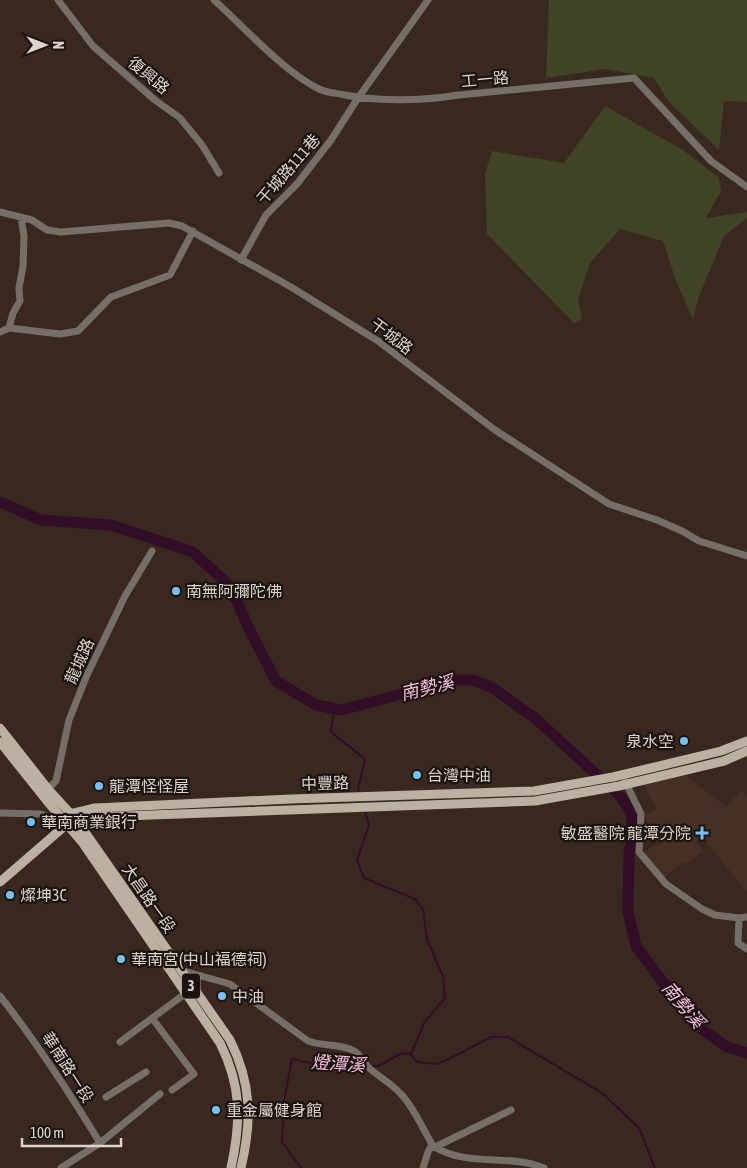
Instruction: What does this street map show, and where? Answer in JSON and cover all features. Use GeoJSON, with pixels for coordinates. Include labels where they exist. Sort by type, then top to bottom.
{"type":"FeatureCollection","features":[{"type":"Feature","properties":{"kind":"main road","name":"3"},"geometry":{"type":"LineString","coordinates":[[0,728],[70,814]]}},
{"type":"Feature","properties":{"kind":"main road"},"geometry":{"type":"LineString","coordinates":[[623,775],[721,751],[747,741]]}},
{"type":"Feature","properties":{"kind":"main road","name":"3"},"geometry":{"type":"LineString","coordinates":[[0,742],[67,824]]}},
{"type":"Feature","properties":{"kind":"main road"},"geometry":{"type":"LineString","coordinates":[[622,785],[724,761],[747,752]]}},
{"type":"Feature","properties":{"kind":"main road","name":"中豐路"},"geometry":{"type":"LineString","coordinates":[[70,814],[96,808],[534,791],[623,775]]}},
{"type":"Feature","properties":{"kind":"main road","name":"中豐路"},"geometry":{"type":"LineString","coordinates":[[67,824],[96,817],[536,801],[622,785]]}},
{"type":"Feature","properties":{"kind":"main road"},"geometry":{"type":"LineString","coordinates":[[416,795],[417,805]]}},
{"type":"Feature","properties":{"kind":"main road"},"geometry":{"type":"LineString","coordinates":[[0,882],[67,824],[70,814]]}},
{"type":"Feature","properties":{"kind":"main road","name":"大昌路一段"},"geometry":{"type":"LineString","coordinates":[[70,814],[78,822],[230,1040],[243,1070],[247,1086],[249,1124],[241,1168]]}},
{"type":"Feature","properties":{"kind":"main road","name":"大昌路一段"},"geometry":{"type":"LineString","coordinates":[[67,824],[82,842],[220,1043],[233,1072],[239,1109],[236,1145],[231,1168]]}},
{"type":"Feature","properties":{"kind":"street","name":"復興路"},"geometry":{"type":"LineString","coordinates":[[58,0],[93,46],[155,100],[180,118],[202,145],[218,173]]}},
{"type":"Feature","properties":{"kind":"street","name":"工一路"},"geometry":{"type":"LineString","coordinates":[[214,0],[272,54],[299,76],[319,89],[358,98],[386,100],[432,99],[459,94],[634,78],[711,161],[747,187]]}},
{"type":"Feature","properties":{"kind":"street","name":"干城路111巷"},"geometry":{"type":"LineString","coordinates":[[241,260],[266,215],[297,184],[331,140],[358,98],[428,0]]}},
{"type":"Feature","properties":{"kind":"street","name":"干城路"},"geometry":{"type":"LineString","coordinates":[[0,212],[32,220],[47,230],[60,232],[169,224],[176,224],[193,231],[241,260],[291,286],[378,341],[495,430],[609,504],[657,520],[700,541],[747,556]]}},
{"type":"Feature","properties":{"kind":"street"},"geometry":{"type":"LineString","coordinates":[[9,328],[13,314],[20,301],[19,288],[23,266],[24,236],[22,217]]}},
{"type":"Feature","properties":{"kind":"street"},"geometry":{"type":"LineString","coordinates":[[0,332],[9,328],[60,334],[78,331],[111,297],[170,275],[193,231]]}},
{"type":"Feature","properties":{"kind":"street","name":"龍城路"},"geometry":{"type":"LineString","coordinates":[[48,789],[56,781],[69,720],[87,675],[125,596],[152,551]]}},
{"type":"Feature","properties":{"kind":"street"},"geometry":{"type":"LineString","coordinates":[[623,775],[622,785],[641,814],[639,852],[666,884],[715,915],[747,917]]}},
{"type":"Feature","properties":{"kind":"street"},"geometry":{"type":"LineString","coordinates":[[0,814],[41,814],[67,824]]}},
{"type":"Feature","properties":{"kind":"street"},"geometry":{"type":"LineString","coordinates":[[739,918],[738,943],[747,949]]}},
{"type":"Feature","properties":{"kind":"street"},"geometry":{"type":"LineString","coordinates":[[180,970],[230,984],[308,1042],[351,1049],[372,1070],[402,1095],[435,1147],[449,1154],[470,1160],[523,1163],[544,1168]]}},
{"type":"Feature","properties":{"kind":"street"},"geometry":{"type":"LineString","coordinates":[[120,1042],[186,993]]}},
{"type":"Feature","properties":{"kind":"street","name":"華南路一段"},"geometry":{"type":"LineString","coordinates":[[0,996],[64,1083],[100,1143]]}},
{"type":"Feature","properties":{"kind":"street"},"geometry":{"type":"LineString","coordinates":[[152,1018],[194,1074],[172,1090]]}},
{"type":"Feature","properties":{"kind":"street"},"geometry":{"type":"LineString","coordinates":[[106,1097],[146,1072]]}},
{"type":"Feature","properties":{"kind":"street"},"geometry":{"type":"LineString","coordinates":[[62,1168],[100,1143],[160,1094]]}},
{"type":"Feature","properties":{"kind":"street"},"geometry":{"type":"LineString","coordinates":[[424,1168],[430,1148],[511,1110]]}},
{"type":"Feature","properties":{"kind":"shaded area","name":"敏盛醫院 龍潭分院"},"geometry":{"type":"Polygon","coordinates":[[[685,775],[726,807],[741,791],[747,796],[747,892],[701,836],[696,842],[704,851],[686,864],[683,862],[663,878],[644,854],[652,846],[659,844],[656,829],[650,831],[645,815],[657,809],[643,783],[685,775]]]}},
{"type":"Feature","properties":{"kind":"green space"},"geometry":{"type":"Polygon","coordinates":[[[549,0],[747,0],[747,102],[724,101],[719,150],[668,101],[654,78],[605,69],[546,78],[549,0]]]}},
{"type":"Feature","properties":{"kind":"green space"},"geometry":{"type":"Polygon","coordinates":[[[605,106],[683,150],[719,178],[721,191],[706,218],[747,212],[747,218],[724,236],[699,296],[693,319],[676,281],[663,241],[620,229],[590,263],[578,299],[582,319],[574,323],[487,234],[485,174],[492,151],[564,163],[605,106]]]}},
{"type":"Feature","properties":{"kind":"waterway","name":"南勢溪"},"geometry":{"type":"LineString","coordinates":[[0,502],[41,520],[111,525],[193,552],[230,586],[250,631],[276,681],[316,705],[342,710],[453,680],[473,680],[491,687],[535,718],[621,797],[631,813],[633,832],[629,854],[628,911],[636,946],[694,1024],[727,1047],[747,1053]]}},
{"type":"Feature","properties":{"kind":"waterway","name":"燈潭溪"},"geometry":{"type":"LineString","coordinates":[[334,709],[331,732],[365,759],[358,789],[359,793]]}},
{"type":"Feature","properties":{"kind":"waterway","name":"燈潭溪"},"geometry":{"type":"LineString","coordinates":[[365,811],[369,825],[357,860],[364,878],[415,899],[423,909],[427,939],[443,977],[445,998],[424,1023],[411,1054],[402,1053],[378,1066],[370,1066]]}},
{"type":"Feature","properties":{"kind":"waterway"},"geometry":{"type":"LineString","coordinates":[[411,1054],[417,1062],[437,1064],[491,1037],[508,1037],[602,1093],[639,1128],[655,1168]]}},
{"type":"Feature","properties":{"kind":"waterway","name":"燈潭溪"},"geometry":{"type":"LineString","coordinates":[[301,1168],[282,1142],[284,1101],[292,1059],[320,1065],[365,1066]]}},
{"type":"Feature","properties":{"kind":"place","name":"南無阿彌陀佛"},"geometry":{"type":"Point","coordinates":[176,591]}},
{"type":"Feature","properties":{"kind":"place","name":"泉水空"},"geometry":{"type":"Point","coordinates":[684,741]}},
{"type":"Feature","properties":{"kind":"place","name":"台灣中油"},"geometry":{"type":"Point","coordinates":[417,775]}},
{"type":"Feature","properties":{"kind":"place","name":"龍潭怪怪屋"},"geometry":{"type":"Point","coordinates":[99,786]}},
{"type":"Feature","properties":{"kind":"place","name":"華南商業銀行"},"geometry":{"type":"Point","coordinates":[31,822]}},
{"type":"Feature","properties":{"kind":"place","name":"敏盛醫院 龍潭分院"},"geometry":{"type":"Point","coordinates":[702,833]}},
{"type":"Feature","properties":{"kind":"place","name":"燦坤3C"},"geometry":{"type":"Point","coordinates":[10,895]}},
{"type":"Feature","properties":{"kind":"place","name":"華南宮(中山福德祠)"},"geometry":{"type":"Point","coordinates":[121,959]}},
{"type":"Feature","properties":{"kind":"place","name":"中油"},"geometry":{"type":"Point","coordinates":[222,996]}},
{"type":"Feature","properties":{"kind":"place","name":"重金屬健身館"},"geometry":{"type":"Point","coordinates":[216,1110]}}]}
